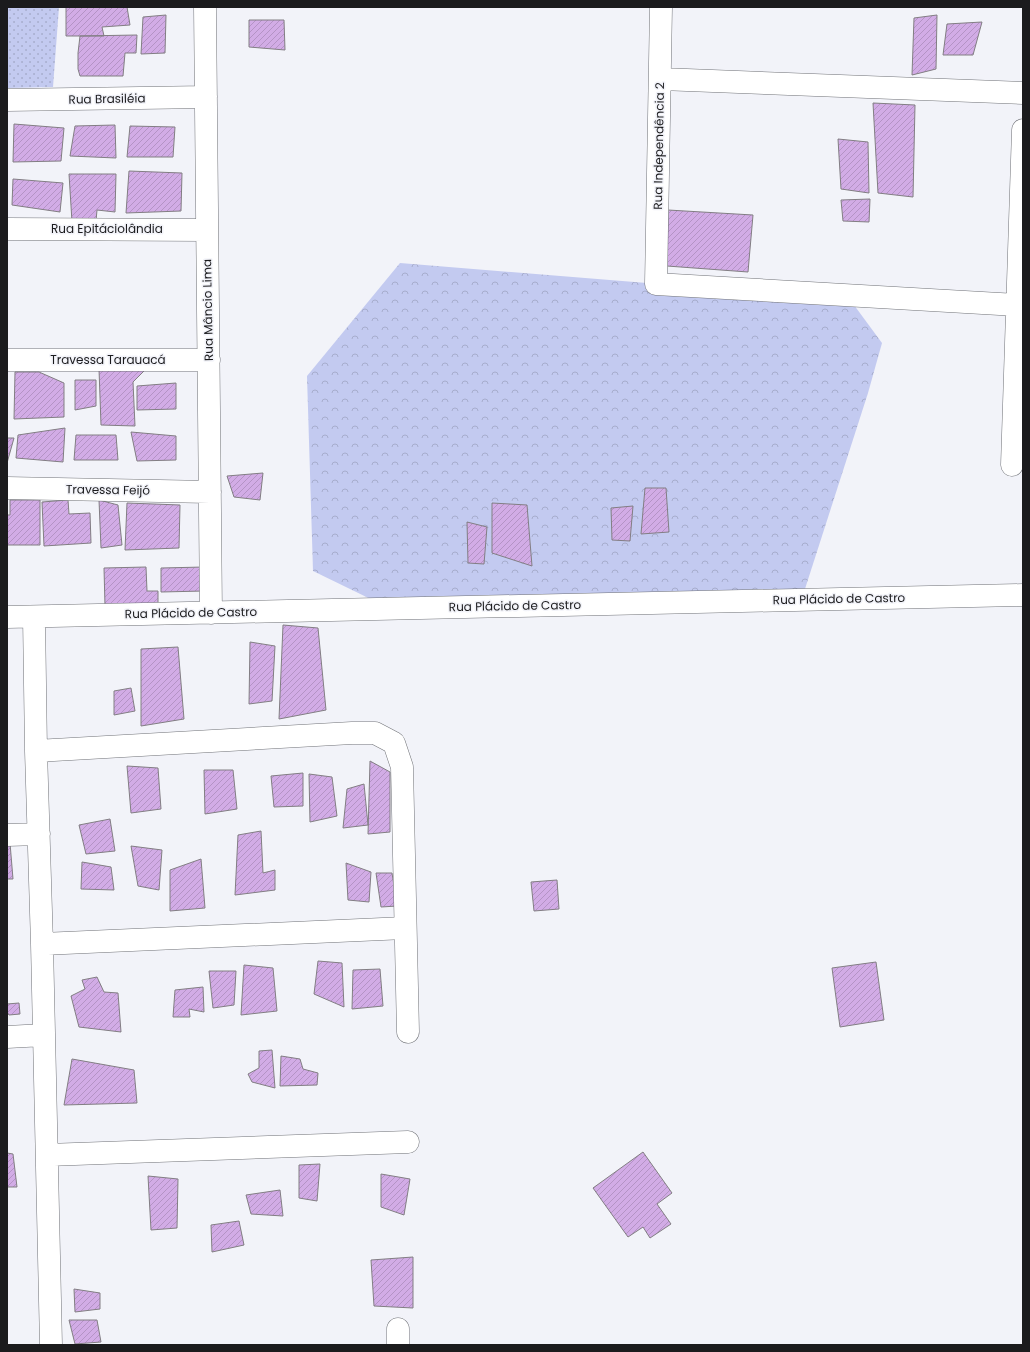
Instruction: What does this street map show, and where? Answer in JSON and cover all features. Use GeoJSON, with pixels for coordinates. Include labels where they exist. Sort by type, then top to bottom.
{"type":"FeatureCollection","features":[{"type":"Feature","properties":{"kind":"street","name":"Rua Mâncio Lima"},"geometry":{"type":"LineString","coordinates":[[205,7],[211,613]]}},
{"type":"Feature","properties":{"kind":"street","name":"Rua Independência 2"},"geometry":{"type":"LineString","coordinates":[[662,7],[656,284],[1017,305]]}},
{"type":"Feature","properties":{"kind":"street"},"geometry":{"type":"LineString","coordinates":[[661,79],[1023,93]]}},
{"type":"Feature","properties":{"kind":"street","name":"Rua Brasiléia"},"geometry":{"type":"LineString","coordinates":[[7,100],[206,97]]}},
{"type":"Feature","properties":{"kind":"street"},"geometry":{"type":"LineString","coordinates":[[1012,465],[1023,130]]}},
{"type":"Feature","properties":{"kind":"street","name":"Rua Epitáciolândia"},"geometry":{"type":"LineString","coordinates":[[7,228],[207,230]]}},
{"type":"Feature","properties":{"kind":"street","name":"Travessa Tarauacá"},"geometry":{"type":"LineString","coordinates":[[7,360],[209,360]]}},
{"type":"Feature","properties":{"kind":"street","name":"Travessa Feijó"},"geometry":{"type":"LineString","coordinates":[[7,488],[210,492]]}},
{"type":"Feature","properties":{"kind":"street","name":"Rua Plácido de Castro"},"geometry":{"type":"LineString","coordinates":[[7,617],[1023,596]]}},
{"type":"Feature","properties":{"kind":"street"},"geometry":{"type":"LineString","coordinates":[[34,616],[51,1345]]}},
{"type":"Feature","properties":{"kind":"street"},"geometry":{"type":"LineString","coordinates":[[36,751],[352,733],[375,734],[394,743],[402,766],[408,1032]]}},
{"type":"Feature","properties":{"kind":"street"},"geometry":{"type":"LineString","coordinates":[[7,835],[39,834]]}},
{"type":"Feature","properties":{"kind":"street"},"geometry":{"type":"LineString","coordinates":[[42,944],[405,928]]}},
{"type":"Feature","properties":{"kind":"street"},"geometry":{"type":"LineString","coordinates":[[7,1037],[44,1036]]}},
{"type":"Feature","properties":{"kind":"street"},"geometry":{"type":"LineString","coordinates":[[47,1155],[408,1142]]}},
{"type":"Feature","properties":{"kind":"green space"},"geometry":{"type":"Polygon","coordinates":[[[7,7],[59,7],[53,87],[7,88],[7,7]]]}},
{"type":"Feature","properties":{"kind":"green space"},"geometry":{"type":"Polygon","coordinates":[[[400,263],[721,289],[854,305],[882,343],[868,393],[804,592],[387,607],[313,571],[307,376],[400,263]]]}},
{"type":"Feature","properties":{"kind":"building"},"geometry":{"type":"Polygon","coordinates":[[[66,7],[127,7],[130,25],[102,27],[104,36],[66,36],[66,7]]]}},
{"type":"Feature","properties":{"kind":"building"},"geometry":{"type":"Polygon","coordinates":[[[166,15],[165,53],[141,54],[143,17],[166,15]]]}},
{"type":"Feature","properties":{"kind":"building"},"geometry":{"type":"Polygon","coordinates":[[[937,15],[936,69],[912,75],[914,18],[937,15]]]}},
{"type":"Feature","properties":{"kind":"building"},"geometry":{"type":"Polygon","coordinates":[[[249,20],[284,20],[285,50],[249,47],[249,20]]]}},
{"type":"Feature","properties":{"kind":"building"},"geometry":{"type":"Polygon","coordinates":[[[982,22],[973,55],[943,55],[947,24],[982,22]]]}},
{"type":"Feature","properties":{"kind":"building"},"geometry":{"type":"Polygon","coordinates":[[[137,35],[136,53],[125,53],[123,76],[80,76],[78,69],[78,53],[80,36],[137,35]]]}},
{"type":"Feature","properties":{"kind":"building"},"geometry":{"type":"Polygon","coordinates":[[[873,103],[915,105],[913,197],[878,193],[873,103]]]}},
{"type":"Feature","properties":{"kind":"building"},"geometry":{"type":"Polygon","coordinates":[[[14,124],[64,128],[61,161],[13,162],[14,124]]]}},
{"type":"Feature","properties":{"kind":"building"},"geometry":{"type":"Polygon","coordinates":[[[115,125],[116,158],[70,156],[75,126],[115,125]]]}},
{"type":"Feature","properties":{"kind":"building"},"geometry":{"type":"Polygon","coordinates":[[[130,126],[175,127],[173,157],[127,157],[130,126]]]}},
{"type":"Feature","properties":{"kind":"building"},"geometry":{"type":"Polygon","coordinates":[[[838,139],[868,142],[869,193],[841,189],[838,139]]]}},
{"type":"Feature","properties":{"kind":"building"},"geometry":{"type":"Polygon","coordinates":[[[129,171],[182,173],[181,211],[126,213],[129,171]]]}},
{"type":"Feature","properties":{"kind":"building"},"geometry":{"type":"Polygon","coordinates":[[[69,174],[116,174],[115,212],[97,210],[96,221],[72,222],[69,174]]]}},
{"type":"Feature","properties":{"kind":"building"},"geometry":{"type":"Polygon","coordinates":[[[13,179],[63,183],[60,212],[12,205],[13,179]]]}},
{"type":"Feature","properties":{"kind":"building"},"geometry":{"type":"Polygon","coordinates":[[[870,199],[869,222],[843,221],[841,200],[870,199]]]}},
{"type":"Feature","properties":{"kind":"building"},"geometry":{"type":"Polygon","coordinates":[[[668,210],[753,215],[748,272],[667,266],[668,210]]]}},
{"type":"Feature","properties":{"kind":"building"},"geometry":{"type":"Polygon","coordinates":[[[148,367],[133,382],[135,426],[101,425],[99,369],[148,367]]]}},
{"type":"Feature","properties":{"kind":"building"},"geometry":{"type":"Polygon","coordinates":[[[15,372],[39,372],[64,383],[64,417],[14,419],[15,372]]]}},
{"type":"Feature","properties":{"kind":"building"},"geometry":{"type":"Polygon","coordinates":[[[75,380],[96,380],[96,406],[75,410],[75,380]]]}},
{"type":"Feature","properties":{"kind":"building"},"geometry":{"type":"Polygon","coordinates":[[[176,383],[176,409],[137,410],[137,386],[176,383]]]}},
{"type":"Feature","properties":{"kind":"building"},"geometry":{"type":"Polygon","coordinates":[[[65,428],[63,462],[16,458],[18,435],[65,428]]]}},
{"type":"Feature","properties":{"kind":"building"},"geometry":{"type":"Polygon","coordinates":[[[131,432],[176,436],[176,460],[137,461],[131,432]]]}},
{"type":"Feature","properties":{"kind":"building"},"geometry":{"type":"Polygon","coordinates":[[[76,435],[116,435],[118,460],[74,460],[76,435]]]}},
{"type":"Feature","properties":{"kind":"building"},"geometry":{"type":"Polygon","coordinates":[[[7,438],[14,438],[7,463],[7,438]]]}},
{"type":"Feature","properties":{"kind":"building"},"geometry":{"type":"Polygon","coordinates":[[[263,473],[260,500],[234,497],[227,476],[263,473]]]}},
{"type":"Feature","properties":{"kind":"building"},"geometry":{"type":"Polygon","coordinates":[[[645,488],[666,488],[669,532],[641,534],[645,488]]]}},
{"type":"Feature","properties":{"kind":"building"},"geometry":{"type":"Polygon","coordinates":[[[10,500],[40,500],[40,545],[7,545],[7,515],[10,515],[10,500]]]}},
{"type":"Feature","properties":{"kind":"building"},"geometry":{"type":"Polygon","coordinates":[[[68,500],[69,514],[90,513],[91,543],[44,546],[42,502],[68,500]]]}},
{"type":"Feature","properties":{"kind":"building"},"geometry":{"type":"Polygon","coordinates":[[[99,500],[118,505],[122,545],[101,548],[99,500]]]}},
{"type":"Feature","properties":{"kind":"building"},"geometry":{"type":"Polygon","coordinates":[[[127,503],[180,505],[179,548],[125,550],[127,503]]]}},
{"type":"Feature","properties":{"kind":"building"},"geometry":{"type":"Polygon","coordinates":[[[492,503],[527,505],[532,566],[492,553],[492,503]]]}},
{"type":"Feature","properties":{"kind":"building"},"geometry":{"type":"Polygon","coordinates":[[[633,506],[630,541],[612,540],[611,508],[633,506]]]}},
{"type":"Feature","properties":{"kind":"building"},"geometry":{"type":"Polygon","coordinates":[[[467,522],[487,527],[484,564],[468,563],[467,522]]]}},
{"type":"Feature","properties":{"kind":"building"},"geometry":{"type":"Polygon","coordinates":[[[146,567],[147,591],[158,591],[158,605],[105,606],[104,568],[146,567]]]}},
{"type":"Feature","properties":{"kind":"building"},"geometry":{"type":"Polygon","coordinates":[[[204,567],[204,591],[161,592],[161,568],[204,567]]]}},
{"type":"Feature","properties":{"kind":"building"},"geometry":{"type":"Polygon","coordinates":[[[283,625],[318,628],[326,710],[279,719],[283,625]]]}},
{"type":"Feature","properties":{"kind":"building"},"geometry":{"type":"Polygon","coordinates":[[[250,642],[275,646],[272,701],[249,704],[250,642]]]}},
{"type":"Feature","properties":{"kind":"building"},"geometry":{"type":"Polygon","coordinates":[[[178,647],[184,719],[141,726],[141,649],[178,647]]]}},
{"type":"Feature","properties":{"kind":"building"},"geometry":{"type":"Polygon","coordinates":[[[131,688],[135,711],[114,715],[114,691],[131,688]]]}},
{"type":"Feature","properties":{"kind":"building"},"geometry":{"type":"Polygon","coordinates":[[[370,761],[390,772],[390,832],[368,834],[370,761]]]}},
{"type":"Feature","properties":{"kind":"building"},"geometry":{"type":"Polygon","coordinates":[[[127,766],[158,768],[161,809],[131,813],[127,766]]]}},
{"type":"Feature","properties":{"kind":"building"},"geometry":{"type":"Polygon","coordinates":[[[204,770],[233,770],[237,809],[205,814],[204,770]]]}},
{"type":"Feature","properties":{"kind":"building"},"geometry":{"type":"Polygon","coordinates":[[[303,773],[303,806],[274,807],[271,776],[303,773]]]}},
{"type":"Feature","properties":{"kind":"building"},"geometry":{"type":"Polygon","coordinates":[[[309,774],[332,777],[337,816],[310,822],[309,774]]]}},
{"type":"Feature","properties":{"kind":"building"},"geometry":{"type":"Polygon","coordinates":[[[364,784],[368,825],[343,828],[347,789],[364,784]]]}},
{"type":"Feature","properties":{"kind":"building"},"geometry":{"type":"Polygon","coordinates":[[[110,819],[115,851],[86,854],[79,825],[110,819]]]}},
{"type":"Feature","properties":{"kind":"building"},"geometry":{"type":"Polygon","coordinates":[[[261,831],[263,873],[275,870],[275,890],[235,895],[238,835],[261,831]]]}},
{"type":"Feature","properties":{"kind":"building"},"geometry":{"type":"Polygon","coordinates":[[[7,843],[10,843],[13,879],[7,879],[7,843]]]}},
{"type":"Feature","properties":{"kind":"building"},"geometry":{"type":"Polygon","coordinates":[[[131,846],[162,850],[159,890],[138,886],[131,846]]]}},
{"type":"Feature","properties":{"kind":"building"},"geometry":{"type":"Polygon","coordinates":[[[201,859],[205,908],[170,911],[170,870],[201,859]]]}},
{"type":"Feature","properties":{"kind":"building"},"geometry":{"type":"Polygon","coordinates":[[[82,862],[111,867],[114,890],[81,889],[82,862]]]}},
{"type":"Feature","properties":{"kind":"building"},"geometry":{"type":"Polygon","coordinates":[[[346,863],[371,872],[369,902],[348,900],[346,863]]]}},
{"type":"Feature","properties":{"kind":"building"},"geometry":{"type":"Polygon","coordinates":[[[376,873],[392,873],[397,906],[381,907],[376,873]]]}},
{"type":"Feature","properties":{"kind":"building"},"geometry":{"type":"Polygon","coordinates":[[[557,880],[559,909],[534,911],[531,882],[557,880]]]}},
{"type":"Feature","properties":{"kind":"building"},"geometry":{"type":"Polygon","coordinates":[[[318,961],[342,963],[344,1007],[314,994],[318,961]]]}},
{"type":"Feature","properties":{"kind":"building"},"geometry":{"type":"Polygon","coordinates":[[[876,962],[884,1020],[840,1027],[832,968],[876,962]]]}},
{"type":"Feature","properties":{"kind":"building"},"geometry":{"type":"Polygon","coordinates":[[[244,965],[273,968],[277,1011],[241,1015],[244,965]]]}},
{"type":"Feature","properties":{"kind":"building"},"geometry":{"type":"Polygon","coordinates":[[[380,969],[383,1006],[352,1009],[353,970],[380,969]]]}},
{"type":"Feature","properties":{"kind":"building"},"geometry":{"type":"Polygon","coordinates":[[[209,971],[236,971],[234,1005],[213,1008],[209,971]]]}},
{"type":"Feature","properties":{"kind":"building"},"geometry":{"type":"Polygon","coordinates":[[[97,977],[104,992],[118,993],[121,1032],[79,1027],[71,996],[85,989],[82,980],[97,977]]]}},
{"type":"Feature","properties":{"kind":"building"},"geometry":{"type":"Polygon","coordinates":[[[203,987],[204,1012],[189,1009],[190,1017],[173,1017],[175,990],[203,987]]]}},
{"type":"Feature","properties":{"kind":"building"},"geometry":{"type":"Polygon","coordinates":[[[19,1003],[20,1014],[9,1015],[7,1012],[7,1004],[19,1003]]]}},
{"type":"Feature","properties":{"kind":"building"},"geometry":{"type":"Polygon","coordinates":[[[272,1050],[275,1088],[252,1082],[248,1074],[259,1068],[259,1051],[272,1050]]]}},
{"type":"Feature","properties":{"kind":"building"},"geometry":{"type":"Polygon","coordinates":[[[281,1056],[300,1059],[303,1069],[318,1073],[317,1085],[280,1086],[281,1056]]]}},
{"type":"Feature","properties":{"kind":"building"},"geometry":{"type":"Polygon","coordinates":[[[72,1059],[134,1070],[137,1103],[64,1105],[72,1059]]]}},
{"type":"Feature","properties":{"kind":"building"},"geometry":{"type":"Polygon","coordinates":[[[643,1152],[672,1193],[657,1204],[671,1224],[650,1238],[643,1227],[628,1237],[593,1188],[643,1152]]]}},
{"type":"Feature","properties":{"kind":"building"},"geometry":{"type":"Polygon","coordinates":[[[7,1153],[13,1154],[17,1187],[7,1187],[7,1153]]]}},
{"type":"Feature","properties":{"kind":"building"},"geometry":{"type":"Polygon","coordinates":[[[320,1164],[317,1201],[299,1198],[299,1165],[320,1164]]]}},
{"type":"Feature","properties":{"kind":"building"},"geometry":{"type":"Polygon","coordinates":[[[381,1174],[410,1179],[404,1215],[381,1207],[381,1174]]]}},
{"type":"Feature","properties":{"kind":"building"},"geometry":{"type":"Polygon","coordinates":[[[148,1176],[178,1179],[177,1228],[151,1230],[148,1176]]]}},
{"type":"Feature","properties":{"kind":"building"},"geometry":{"type":"Polygon","coordinates":[[[280,1190],[283,1216],[251,1214],[246,1195],[280,1190]]]}},
{"type":"Feature","properties":{"kind":"building"},"geometry":{"type":"Polygon","coordinates":[[[239,1221],[244,1245],[212,1252],[211,1225],[239,1221]]]}},
{"type":"Feature","properties":{"kind":"building"},"geometry":{"type":"Polygon","coordinates":[[[413,1257],[413,1308],[374,1306],[371,1260],[413,1257]]]}},
{"type":"Feature","properties":{"kind":"building"},"geometry":{"type":"Polygon","coordinates":[[[74,1289],[100,1293],[100,1309],[75,1312],[74,1289]]]}},
{"type":"Feature","properties":{"kind":"building"},"geometry":{"type":"Polygon","coordinates":[[[69,1320],[97,1320],[101,1342],[75,1344],[69,1320]]]}}]}
